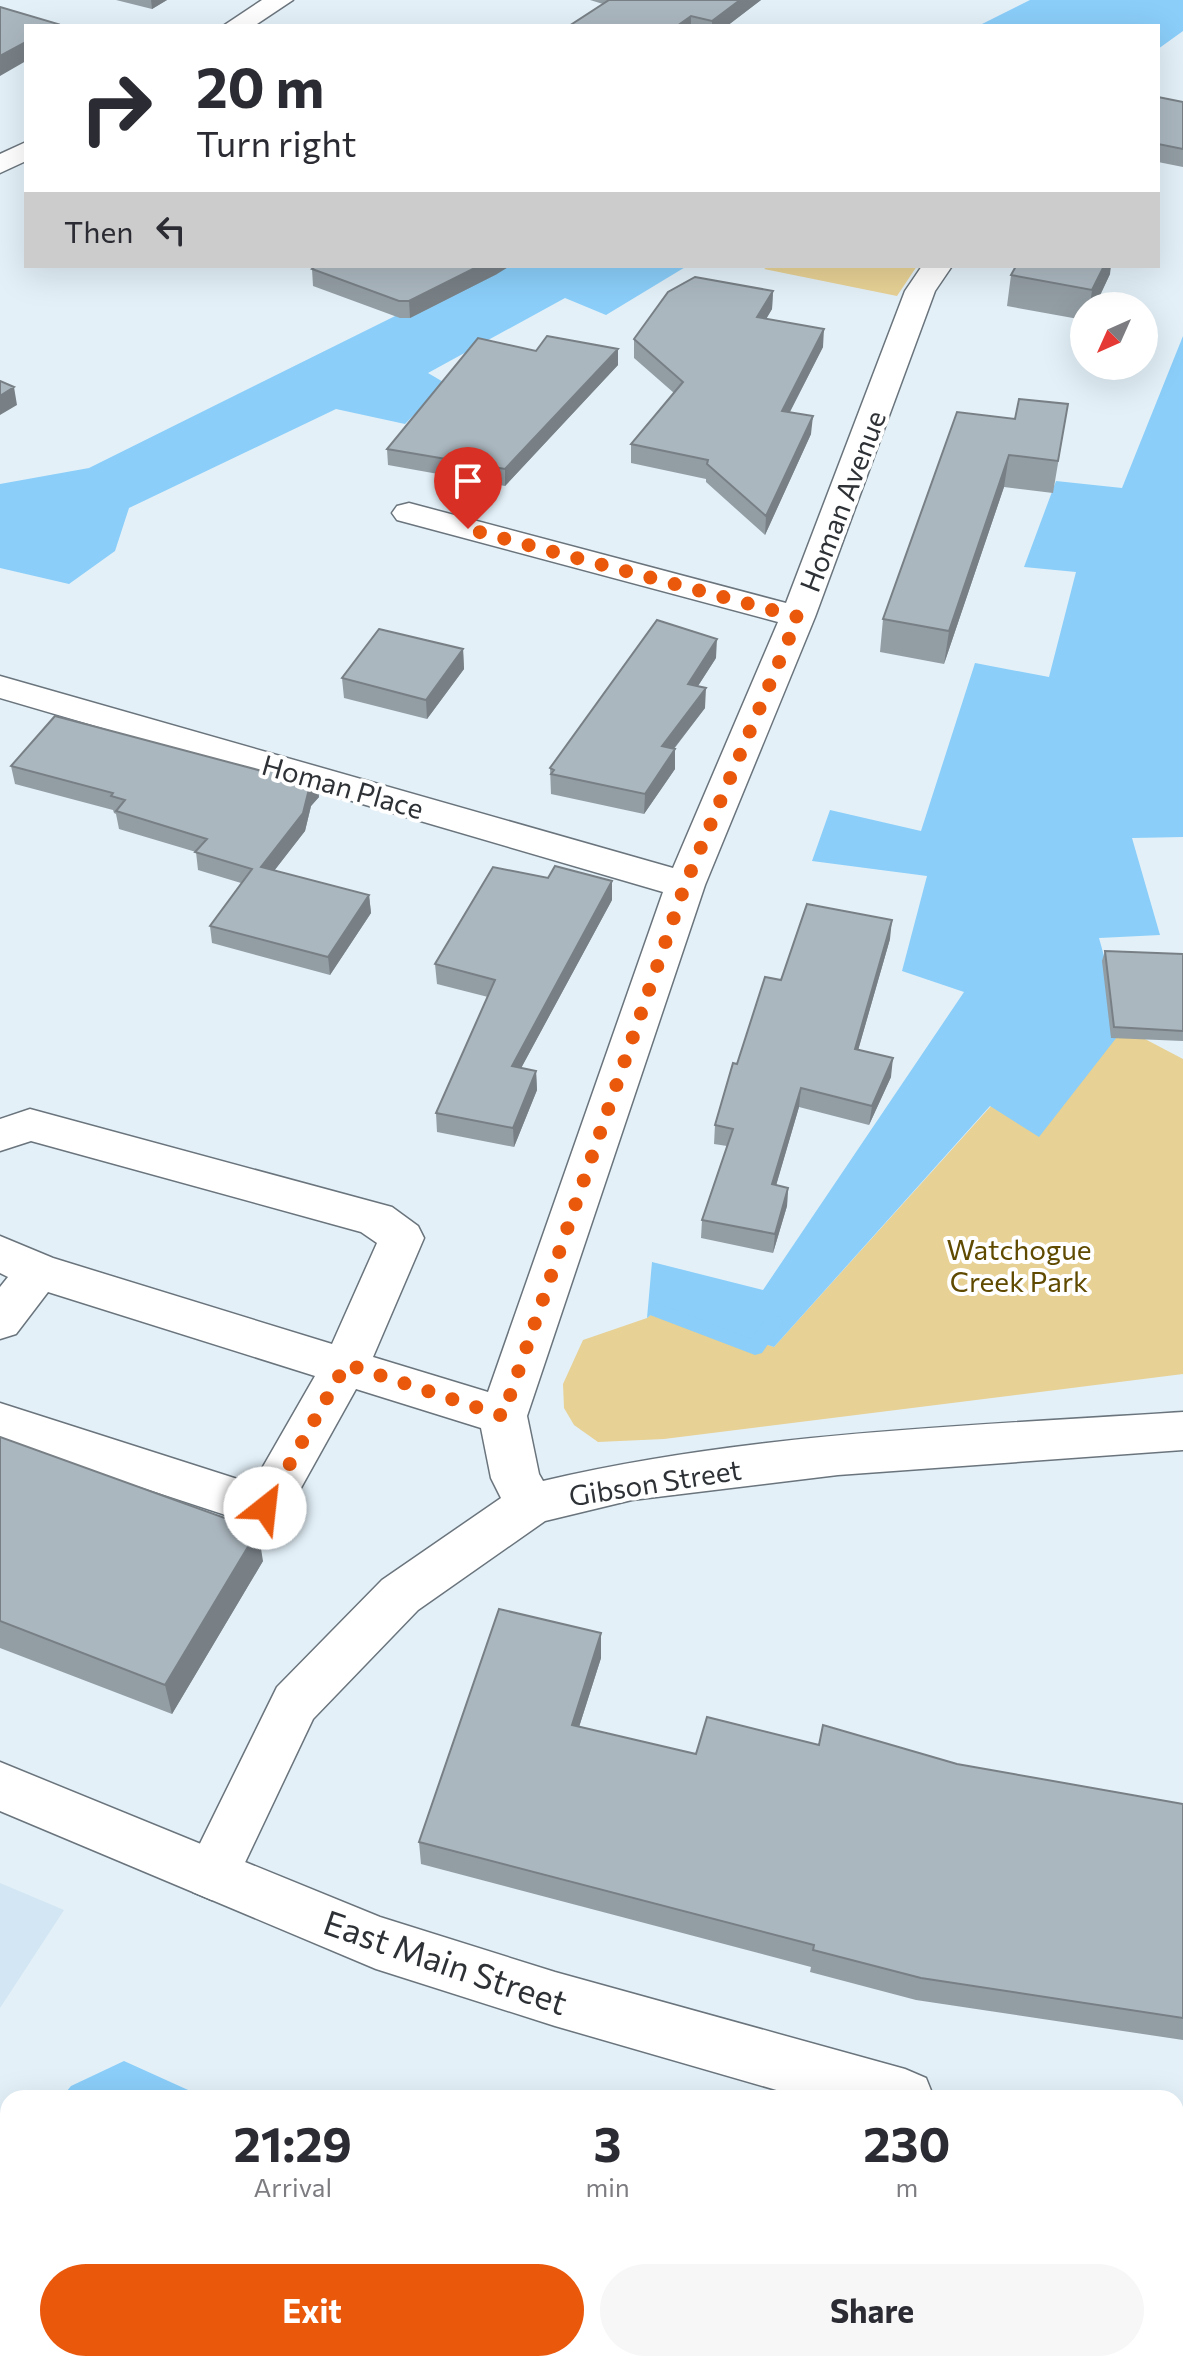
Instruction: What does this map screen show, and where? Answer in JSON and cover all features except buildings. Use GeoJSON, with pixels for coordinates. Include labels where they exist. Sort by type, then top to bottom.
{"type":"FeatureCollection","features":[{"type":"Feature","properties":{"kind":"street"},"geometry":{"type":"LineString","coordinates":[[239,24],[280,0]]}},
{"type":"Feature","properties":{"kind":"street"},"geometry":{"type":"LineString","coordinates":[[0,165],[24,151]]}},
{"type":"Feature","properties":{"kind":"street","name":"Homan Avenue"},"geometry":{"type":"LineString","coordinates":[[531,1504],[515,1478],[503,1416],[685,885],[798,617],[920,291],[936,268]]}},
{"type":"Feature","properties":{"kind":"street"},"geometry":{"type":"LineString","coordinates":[[409,513],[798,617]]}},
{"type":"Feature","properties":{"kind":"street","name":"Homan Place"},"geometry":{"type":"LineString","coordinates":[[0,687],[685,885]]}},
{"type":"Feature","properties":{"kind":"street"},"geometry":{"type":"LineString","coordinates":[[0,1135],[30,1125],[376,1219],[402,1238],[346,1364],[265,1508],[0,1422]]}},
{"type":"Feature","properties":{"kind":"street"},"geometry":{"type":"LineString","coordinates":[[0,1321],[19,1262],[503,1416]]}},
{"type":"Feature","properties":{"kind":"street","name":"Gibson Street"},"geometry":{"type":"LineString","coordinates":[[212,1874],[295,1703],[400,1595],[531,1504],[632,1480],[838,1455],[1183,1431]]}},
{"type":"Feature","properties":{"kind":"street","name":"East Main Street"},"geometry":{"type":"LineString","coordinates":[[0,1786],[376,1942],[510,1985],[877,2090]]}},
{"type":"Feature","properties":{"kind":"shaded area"},"geometry":{"type":"Polygon","coordinates":[[[0,1883],[64,1910],[0,2008],[0,1883]]]}},
{"type":"Feature","properties":{"kind":"green space"},"geometry":{"type":"Polygon","coordinates":[[[766,268],[916,268],[897,296],[766,268]]]}},
{"type":"Feature","properties":{"kind":"green space","name":"Watchogue Creek Park"},"geometry":{"type":"Polygon","coordinates":[[[1124,1028],[1183,1059],[1183,1374],[664,1439],[598,1442],[574,1425],[564,1408],[563,1384],[583,1340],[647,1318],[657,1310],[774,1347],[991,1106],[1124,1028]]]}},
{"type":"Feature","properties":{"kind":"water"},"geometry":{"type":"Polygon","coordinates":[[[1030,0],[1183,0],[1183,31],[1160,48],[1160,24],[982,24],[1030,0]]]}},
{"type":"Feature","properties":{"kind":"water"},"geometry":{"type":"Polygon","coordinates":[[[492,268],[684,268],[606,315],[565,298],[428,373],[445,383],[405,424],[336,409],[129,508],[115,551],[69,584],[0,568],[0,484],[89,468],[492,268]]]}},
{"type":"Feature","properties":{"kind":"water"},"geometry":{"type":"Polygon","coordinates":[[[1183,336],[1183,837],[1132,838],[1160,935],[1099,938],[1124,1028],[1039,1137],[990,1106],[774,1347],[657,1310],[647,1318],[652,1262],[763,1290],[964,992],[902,971],[927,876],[812,861],[830,810],[921,831],[975,663],[1049,677],[1076,572],[1024,567],[1056,481],[1122,488],[1183,336]]]}},
{"type":"Feature","properties":{"kind":"water"},"geometry":{"type":"Polygon","coordinates":[[[124,2061],[188,2090],[68,2090],[124,2061]]]}},
{"type":"Feature","properties":{"kind":"waterway"},"geometry":{"type":"LineString","coordinates":[[657,1310],[755,1348],[774,1322]]}},
{"type":"Feature","properties":{"kind":"route"},"geometry":{"type":"LineString","coordinates":[[265,1508],[346,1364],[503,1416],[685,885],[798,617],[468,529]]}}]}
